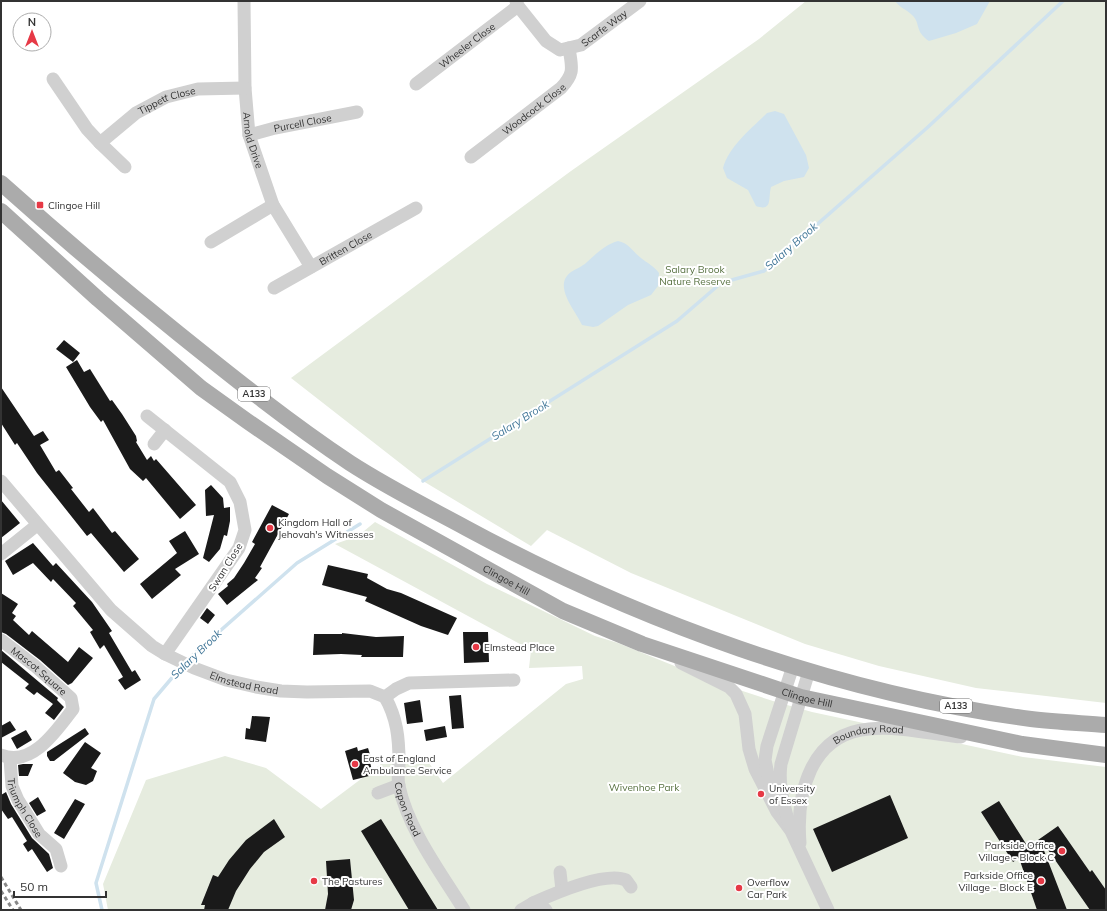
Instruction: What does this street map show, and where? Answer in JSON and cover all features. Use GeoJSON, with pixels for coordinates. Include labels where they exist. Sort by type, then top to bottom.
{"type":"FeatureCollection","features":[{"type":"Feature","properties":{"kind":"main road","name":"A133"},"geometry":{"type":"LineString","coordinates":[[1,183],[114,281],[280,415],[352,464],[510,552],[564,578],[688,630],[809,671],[901,696],[1031,719],[1106,725]]}},
{"type":"Feature","properties":{"kind":"main road","name":"Clingoe Hill"},"geometry":{"type":"LineString","coordinates":[[1,211],[98,299],[201,388],[327,476],[381,510],[563,611],[642,644],[801,697],[1022,744],[1106,755]]}},
{"type":"Feature","properties":{"kind":"street","name":"Arnold Drive"},"geometry":{"type":"LineString","coordinates":[[244,1],[245,88],[249,135],[273,205],[311,267]]}},
{"type":"Feature","properties":{"kind":"street","name":"Scarfe Way"},"geometry":{"type":"LineString","coordinates":[[517,3],[546,40],[560,50],[582,45],[640,1]]}},
{"type":"Feature","properties":{"kind":"street","name":"Wheeler Close"},"geometry":{"type":"LineString","coordinates":[[416,84],[517,3]]}},
{"type":"Feature","properties":{"kind":"street","name":"Woodcock Close"},"geometry":{"type":"LineString","coordinates":[[471,157],[561,88],[570,78],[572,64],[569,48]]}},
{"type":"Feature","properties":{"kind":"street"},"geometry":{"type":"LineString","coordinates":[[52,79],[87,129],[125,167]]}},
{"type":"Feature","properties":{"kind":"street","name":"Tippett Close"},"geometry":{"type":"LineString","coordinates":[[100,143],[136,113],[166,97],[198,89],[245,88]]}},
{"type":"Feature","properties":{"kind":"street","name":"Purcell Close"},"geometry":{"type":"LineString","coordinates":[[249,135],[275,128],[357,112]]}},
{"type":"Feature","properties":{"kind":"street"},"geometry":{"type":"LineString","coordinates":[[211,242],[273,205]]}},
{"type":"Feature","properties":{"kind":"street","name":"Britten Close"},"geometry":{"type":"LineString","coordinates":[[274,288],[416,208]]}},
{"type":"Feature","properties":{"kind":"street","name":"Swan Close"},"geometry":{"type":"LineString","coordinates":[[147,416],[230,482],[240,502],[245,530],[239,548],[171,657]]}},
{"type":"Feature","properties":{"kind":"street"},"geometry":{"type":"LineString","coordinates":[[154,444],[165,430]]}},
{"type":"Feature","properties":{"kind":"street","name":"Elmstead Road"},"geometry":{"type":"LineString","coordinates":[[1,481],[111,610],[152,646],[171,657],[194,668],[226,680],[281,691],[370,690],[385,698]]}},
{"type":"Feature","properties":{"kind":"street"},"geometry":{"type":"LineString","coordinates":[[1,554],[37,525]]}},
{"type":"Feature","properties":{"kind":"street","name":"Mascot Square"},"geometry":{"type":"LineString","coordinates":[[1,640],[35,666],[71,698],[73,708],[51,738],[23,756],[5,757]]}},
{"type":"Feature","properties":{"kind":"street","name":"Boundary Road"},"geometry":{"type":"LineString","coordinates":[[642,644],[722,684],[736,694],[745,714],[749,749],[755,769],[777,812],[791,831],[801,850],[828,910]]}},
{"type":"Feature","properties":{"kind":"street","name":"Boundary Road"},"geometry":{"type":"LineString","coordinates":[[777,812],[765,760],[767,746],[792,666]]}},
{"type":"Feature","properties":{"kind":"street","name":"Boundary Road"},"geometry":{"type":"LineString","coordinates":[[791,831],[780,789],[780,774],[809,671]]}},
{"type":"Feature","properties":{"kind":"street"},"geometry":{"type":"LineString","coordinates":[[385,698],[396,689],[409,683],[514,680]]}},
{"type":"Feature","properties":{"kind":"street","name":"Capon Road"},"geometry":{"type":"LineString","coordinates":[[385,698],[393,712],[397,724],[399,744],[399,785],[405,808],[419,836],[464,910]]}},
{"type":"Feature","properties":{"kind":"street","name":"Boundary Road"},"geometry":{"type":"LineString","coordinates":[[801,850],[799,814],[805,782],[810,770],[829,745],[848,734],[868,729],[882,728],[1022,744]]}},
{"type":"Feature","properties":{"kind":"street","name":"Triumph Close"},"geometry":{"type":"LineString","coordinates":[[5,757],[12,786],[18,800],[38,834],[61,845],[61,866]]}},
{"type":"Feature","properties":{"kind":"street"},"geometry":{"type":"LineString","coordinates":[[378,793],[399,785]]}},
{"type":"Feature","properties":{"kind":"street"},"geometry":{"type":"LineString","coordinates":[[560,872],[562,890]]}},
{"type":"Feature","properties":{"kind":"street"},"geometry":{"type":"LineString","coordinates":[[521,910],[562,890],[615,877],[626,880],[631,887]]}},
{"type":"Feature","properties":{"kind":"street"},"geometry":{"type":"LineString","coordinates":[[533,903],[539,903],[546,910]]}},
{"type":"Feature","properties":{"kind":"green space","name":"Salary Brook Nature Reserve"},"geometry":{"type":"Polygon","coordinates":[[[806,1],[1106,1],[1106,703],[976,688],[879,666],[805,644],[631,573],[547,530],[531,546],[423,481],[291,378],[571,171],[759,39],[806,1]]]}},
{"type":"Feature","properties":{"kind":"green space","name":"Wivenhoe Park"},"geometry":{"type":"Polygon","coordinates":[[[375,522],[487,584],[595,636],[618,643],[709,680],[812,712],[1023,757],[1106,767],[1106,910],[108,910],[103,884],[146,780],[225,756],[266,768],[321,809],[381,764],[429,763],[443,783],[566,684],[583,679],[582,666],[529,668],[531,650],[335,544],[358,536],[375,522]]]}},
{"type":"Feature","properties":{"kind":"water"},"geometry":{"type":"Polygon","coordinates":[[[895,1],[990,1],[977,24],[956,33],[929,41],[921,34],[915,18],[895,1]]]}},
{"type":"Feature","properties":{"kind":"water"},"geometry":{"type":"Polygon","coordinates":[[[775,111],[784,114],[806,155],[809,168],[804,177],[784,181],[771,187],[769,203],[765,207],[761,207],[756,206],[748,190],[727,178],[723,168],[730,152],[742,138],[767,113],[775,111]]]}},
{"type":"Feature","properties":{"kind":"water"},"geometry":{"type":"Polygon","coordinates":[[[618,241],[628,246],[638,256],[653,266],[659,273],[658,286],[651,295],[628,305],[598,326],[593,327],[582,325],[567,298],[564,284],[566,278],[571,272],[583,265],[605,247],[618,241]]]}},
{"type":"Feature","properties":{"kind":"building"},"geometry":{"type":"Polygon","coordinates":[[[64,340],[80,353],[73,362],[56,349],[64,340]]]}},
{"type":"Feature","properties":{"kind":"building"},"geometry":{"type":"Polygon","coordinates":[[[77,360],[84,372],[90,369],[110,401],[112,400],[122,414],[136,436],[136,442],[147,460],[151,456],[154,461],[156,459],[196,505],[180,519],[146,478],[143,481],[130,469],[103,420],[101,422],[90,407],[66,367],[77,360]]]}},
{"type":"Feature","properties":{"kind":"building"},"geometry":{"type":"Polygon","coordinates":[[[1,387],[34,436],[43,431],[49,440],[40,445],[56,472],[59,470],[73,488],[71,489],[89,512],[93,508],[112,533],[115,531],[139,559],[124,572],[91,533],[87,536],[37,473],[17,443],[15,445],[1,423],[1,387]]]}},
{"type":"Feature","properties":{"kind":"building"},"geometry":{"type":"Polygon","coordinates":[[[211,485],[223,498],[224,508],[230,507],[230,521],[227,536],[224,535],[220,549],[209,562],[203,558],[214,515],[206,516],[205,490],[211,485]]]}},
{"type":"Feature","properties":{"kind":"building"},"geometry":{"type":"Polygon","coordinates":[[[1,500],[20,523],[1,538],[1,500]]]}},
{"type":"Feature","properties":{"kind":"building"},"geometry":{"type":"Polygon","coordinates":[[[272,505],[289,514],[260,567],[262,568],[255,578],[258,580],[227,605],[218,594],[228,586],[227,584],[234,578],[244,563],[255,544],[252,542],[272,505]]]}},
{"type":"Feature","properties":{"kind":"building"},"geometry":{"type":"Polygon","coordinates":[[[185,531],[199,554],[175,569],[181,575],[152,599],[140,584],[177,553],[169,541],[185,531]]]}},
{"type":"Feature","properties":{"kind":"building"},"geometry":{"type":"Polygon","coordinates":[[[33,543],[53,566],[56,563],[92,602],[112,631],[109,633],[132,672],[135,670],[141,680],[125,690],[118,680],[123,677],[104,645],[100,649],[90,632],[93,630],[73,606],[76,603],[53,579],[51,582],[33,563],[13,575],[5,561],[33,543]]]}},
{"type":"Feature","properties":{"kind":"building"},"geometry":{"type":"Polygon","coordinates":[[[328,565],[368,574],[367,578],[387,589],[401,593],[457,618],[448,635],[421,626],[365,601],[367,597],[322,585],[328,565]]]}},
{"type":"Feature","properties":{"kind":"building"},"geometry":{"type":"Polygon","coordinates":[[[1,593],[18,604],[12,613],[16,616],[13,620],[29,635],[32,631],[68,662],[79,647],[93,658],[72,683],[68,685],[40,660],[6,634],[1,632],[1,593]]]}},
{"type":"Feature","properties":{"kind":"building"},"geometry":{"type":"Polygon","coordinates":[[[207,608],[215,615],[208,624],[200,618],[207,608]]]}},
{"type":"Feature","properties":{"kind":"building","name":"Elmstead Place"},"geometry":{"type":"Polygon","coordinates":[[[463,632],[488,632],[489,662],[464,663],[463,632]]]}},
{"type":"Feature","properties":{"kind":"building"},"geometry":{"type":"Polygon","coordinates":[[[342,633],[376,637],[404,636],[403,657],[361,657],[362,655],[341,654],[313,655],[314,634],[342,633]]]}},
{"type":"Feature","properties":{"kind":"building"},"geometry":{"type":"Polygon","coordinates":[[[1,650],[58,698],[57,700],[64,707],[54,720],[45,713],[53,704],[37,692],[34,695],[25,688],[29,684],[1,662],[1,650]]]}},
{"type":"Feature","properties":{"kind":"building"},"geometry":{"type":"Polygon","coordinates":[[[461,695],[464,728],[452,729],[449,696],[461,695]]]}},
{"type":"Feature","properties":{"kind":"building"},"geometry":{"type":"Polygon","coordinates":[[[420,700],[423,722],[407,724],[404,703],[420,700]]]}},
{"type":"Feature","properties":{"kind":"building"},"geometry":{"type":"Polygon","coordinates":[[[252,716],[270,717],[266,742],[245,739],[246,728],[250,729],[252,716]]]}},
{"type":"Feature","properties":{"kind":"building"},"geometry":{"type":"Polygon","coordinates":[[[10,721],[16,730],[1,738],[1,726],[10,721]]]}},
{"type":"Feature","properties":{"kind":"building"},"geometry":{"type":"Polygon","coordinates":[[[445,726],[447,737],[426,741],[424,730],[445,726]]]}},
{"type":"Feature","properties":{"kind":"building"},"geometry":{"type":"Polygon","coordinates":[[[85,728],[89,734],[54,761],[50,761],[47,756],[47,752],[85,728]]]}},
{"type":"Feature","properties":{"kind":"building"},"geometry":{"type":"Polygon","coordinates":[[[26,730],[32,740],[17,749],[11,738],[26,730]]]}},
{"type":"Feature","properties":{"kind":"building"},"geometry":{"type":"Polygon","coordinates":[[[85,742],[101,753],[91,768],[97,771],[93,781],[86,785],[75,782],[63,773],[85,742]]]}},
{"type":"Feature","properties":{"kind":"building","name":"East of England Ambulance Service"},"geometry":{"type":"Polygon","coordinates":[[[357,747],[358,751],[368,748],[372,761],[370,762],[373,775],[353,780],[345,751],[357,747]]]}},
{"type":"Feature","properties":{"kind":"building"},"geometry":{"type":"Polygon","coordinates":[[[33,764],[28,776],[19,776],[18,765],[33,764]]]}},
{"type":"Feature","properties":{"kind":"building"},"geometry":{"type":"Polygon","coordinates":[[[6,792],[11,804],[32,838],[49,854],[53,868],[47,872],[32,849],[28,852],[23,844],[27,841],[12,817],[8,819],[1,809],[1,795],[6,792]]]}},
{"type":"Feature","properties":{"kind":"building"},"geometry":{"type":"Polygon","coordinates":[[[890,795],[908,838],[832,872],[813,829],[890,795]]]}},
{"type":"Feature","properties":{"kind":"building"},"geometry":{"type":"Polygon","coordinates":[[[38,797],[46,811],[37,816],[29,803],[38,797]]]}},
{"type":"Feature","properties":{"kind":"building"},"geometry":{"type":"Polygon","coordinates":[[[75,799],[85,804],[64,839],[54,833],[75,799]]]}},
{"type":"Feature","properties":{"kind":"building"},"geometry":{"type":"Polygon","coordinates":[[[999,801],[1028,847],[1058,826],[1090,872],[1092,870],[1106,890],[1106,910],[1090,910],[1046,847],[1043,848],[1067,910],[1037,910],[1019,858],[1013,862],[981,812],[999,801]]]}},
{"type":"Feature","properties":{"kind":"building"},"geometry":{"type":"Polygon","coordinates":[[[274,819],[285,837],[264,852],[250,869],[236,891],[228,910],[204,910],[205,905],[201,905],[213,875],[218,877],[229,860],[246,840],[274,819]]]}},
{"type":"Feature","properties":{"kind":"building"},"geometry":{"type":"Polygon","coordinates":[[[381,819],[438,910],[409,910],[361,831],[381,819]]]}},
{"type":"Feature","properties":{"kind":"building"},"geometry":{"type":"Polygon","coordinates":[[[350,859],[354,900],[351,910],[325,910],[328,894],[326,861],[350,859]]]}},
{"type":"Feature","properties":{"kind":"waterway","name":"Salary Brook"},"geometry":{"type":"LineString","coordinates":[[423,481],[677,321],[721,283],[764,271],[928,127],[1063,1]]}},
{"type":"Feature","properties":{"kind":"waterway","name":"Salary Brook"},"geometry":{"type":"LineString","coordinates":[[186,661],[297,563],[360,524]]}},
{"type":"Feature","properties":{"kind":"waterway","name":"Salary Brook"},"geometry":{"type":"LineString","coordinates":[[102,910],[96,883],[154,699],[182,666]]}},
{"type":"Feature","properties":{"kind":"railway"},"geometry":{"type":"LineString","coordinates":[[1,877],[21,910]]}},
{"type":"Feature","properties":{"kind":"railway"},"geometry":{"type":"LineString","coordinates":[[1,891],[13,910]]}},
{"type":"Feature","properties":{"kind":"place","name":"Clingoe Hill"},"geometry":{"type":"Point","coordinates":[40,205]}},
{"type":"Feature","properties":{"kind":"place","name":"Kingdom Hall of Jehovah's Witnesses"},"geometry":{"type":"Point","coordinates":[270,528]}},
{"type":"Feature","properties":{"kind":"place","name":"Elmstead Place"},"geometry":{"type":"Point","coordinates":[476,647]}},
{"type":"Feature","properties":{"kind":"place","name":"East of England Ambulance Service"},"geometry":{"type":"Point","coordinates":[355,764]}},
{"type":"Feature","properties":{"kind":"place","name":"University of Essex"},"geometry":{"type":"Point","coordinates":[761,794]}},
{"type":"Feature","properties":{"kind":"place","name":"Parkside Office Village - Block C"},"geometry":{"type":"Point","coordinates":[1062,851]}},
{"type":"Feature","properties":{"kind":"place","name":"The Pastures"},"geometry":{"type":"Point","coordinates":[314,881]}},
{"type":"Feature","properties":{"kind":"place","name":"Parkside Office Village - Block E"},"geometry":{"type":"Point","coordinates":[1041,881]}},
{"type":"Feature","properties":{"kind":"place","name":"Overflow Car Park"},"geometry":{"type":"Point","coordinates":[739,888]}}]}
